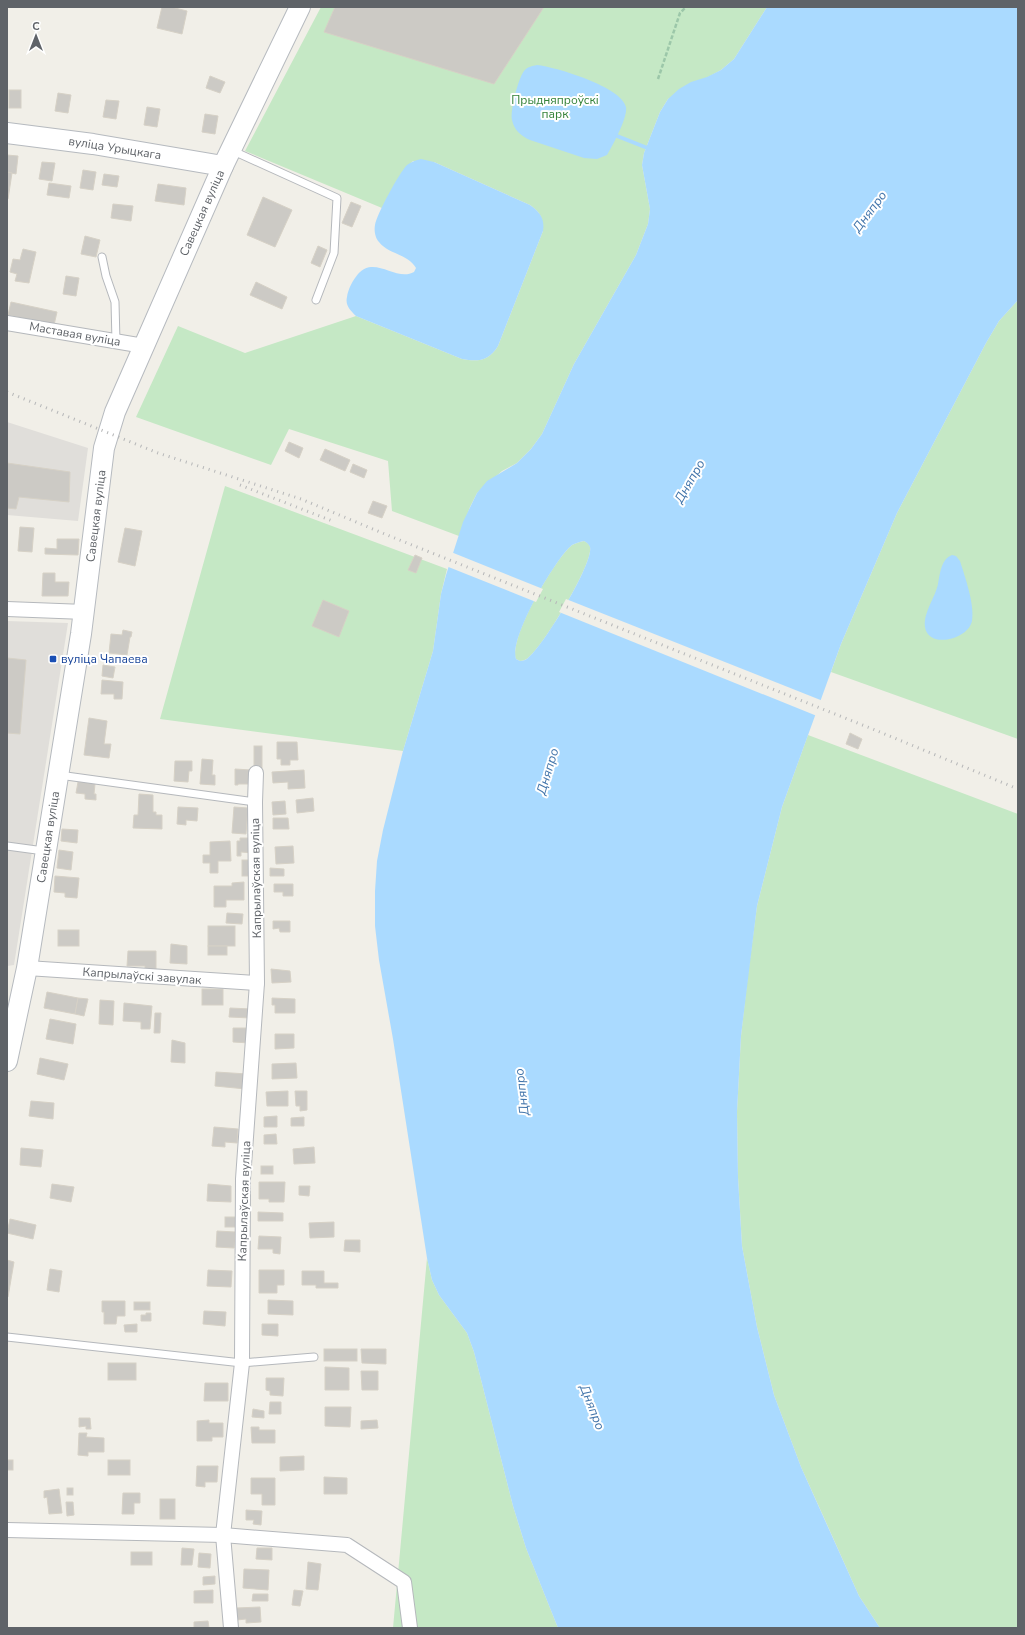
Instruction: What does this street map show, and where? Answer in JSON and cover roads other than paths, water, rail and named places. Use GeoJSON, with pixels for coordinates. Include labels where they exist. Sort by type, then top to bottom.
{"type":"FeatureCollection","features":[{"type":"Feature","properties":{"kind":"main road","name":"Савецкая вуліца"},"geometry":{"type":"LineString","coordinates":[[7,1061],[27,968],[85,612],[104,448],[115,412],[227,158],[300,7]]}},
{"type":"Feature","properties":{"kind":"main road","name":"вуліца Урыцкага"},"geometry":{"type":"LineString","coordinates":[[7,133],[93,144],[227,158]]}},
{"type":"Feature","properties":{"kind":"street","name":"Маставая вуліца"},"geometry":{"type":"LineString","coordinates":[[7,323],[144,346]]}},
{"type":"Feature","properties":{"kind":"street"},"geometry":{"type":"LineString","coordinates":[[7,609],[85,612]]}},
{"type":"Feature","properties":{"kind":"street","name":"Капрылаўская вуліца"},"geometry":{"type":"LineString","coordinates":[[231,1628],[223,1536],[242,1363],[243,1179],[257,984],[256,773]]}},
{"type":"Feature","properties":{"kind":"street","name":"Капрылаўскі завулак"},"geometry":{"type":"LineString","coordinates":[[27,968],[257,984]]}},
{"type":"Feature","properties":{"kind":"street"},"geometry":{"type":"LineString","coordinates":[[7,1530],[223,1536],[346,1545],[404,1582],[410,1628]]}},
{"type":"Feature","properties":{"kind":"lane"},"geometry":{"type":"LineString","coordinates":[[227,158],[337,198],[334,253],[316,300]]}},
{"type":"Feature","properties":{"kind":"lane"},"geometry":{"type":"LineString","coordinates":[[102,257],[106,276],[115,302],[116,342]]}},
{"type":"Feature","properties":{"kind":"lane"},"geometry":{"type":"LineString","coordinates":[[59,775],[255,802]]}},
{"type":"Feature","properties":{"kind":"lane"},"geometry":{"type":"LineString","coordinates":[[7,846],[46,852]]}},
{"type":"Feature","properties":{"kind":"lane"},"geometry":{"type":"LineString","coordinates":[[7,1337],[242,1363],[314,1357]]}},
{"type":"Feature","properties":{"kind":"water","name":"Дняпро"},"geometry":{"type":"Polygon","coordinates":[[[767,7],[1018,7],[1018,300],[999,321],[986,343],[897,513],[841,644],[782,807],[757,906],[741,1036],[737,1112],[738,1177],[742,1246],[757,1327],[774,1395],[801,1467],[859,1596],[880,1628],[558,1628],[526,1548],[513,1506],[474,1352],[467,1333],[439,1295],[432,1280],[427,1258],[393,1039],[379,960],[375,926],[377,861],[383,830],[403,751],[433,651],[441,594],[463,522],[477,493],[487,481],[517,463],[531,449],[542,434],[574,364],[636,255],[648,224],[650,209],[642,165],[644,153],[660,112],[668,99],[679,89],[691,82],[707,77],[721,70],[734,59],[767,7]],[[584,541],[572,545],[564,553],[535,599],[519,634],[516,659],[520,661],[525,660],[535,651],[566,605],[584,570],[589,556],[590,547],[584,541]]]}},
{"type":"Feature","properties":{"kind":"water"},"geometry":{"type":"Polygon","coordinates":[[[537,65],[587,79],[613,92],[622,100],[626,107],[625,117],[620,131],[607,155],[597,159],[584,158],[530,140],[516,130],[513,124],[512,116],[513,103],[517,88],[524,71],[531,66],[537,65]]]}},
{"type":"Feature","properties":{"kind":"water"},"geometry":{"type":"Polygon","coordinates":[[[421,159],[434,162],[530,205],[537,210],[542,219],[543,231],[498,346],[491,355],[483,359],[462,359],[356,316],[347,305],[348,291],[354,279],[365,269],[371,267],[378,268],[400,274],[414,272],[416,268],[412,263],[387,249],[379,242],[376,236],[375,227],[384,203],[403,169],[410,163],[421,159]]]}},
{"type":"Feature","properties":{"kind":"water"},"geometry":{"type":"Polygon","coordinates":[[[952,555],[956,556],[960,561],[971,599],[973,614],[969,628],[963,633],[956,637],[940,640],[933,638],[928,634],[925,627],[925,622],[927,611],[936,589],[943,563],[952,555]]]}},
{"type":"Feature","properties":{"kind":"waterway"},"geometry":{"type":"LineString","coordinates":[[617,136],[650,149]]}},
{"type":"Feature","properties":{"kind":"railway"},"geometry":{"type":"LineString","coordinates":[[7,392],[158,453],[301,499],[1018,789]]}},
{"type":"Feature","properties":{"kind":"railway"},"geometry":{"type":"LineString","coordinates":[[240,485],[335,522]]}},
{"type":"Feature","properties":{"kind":"place","name":"вуліца Чапаева"},"geometry":{"type":"Point","coordinates":[53,659]}},
{"type":"Feature","properties":{"kind":"park label","name":"Прыдняпроўскі парк"},"geometry":{"type":"Point","coordinates":[555,107]}}]}
